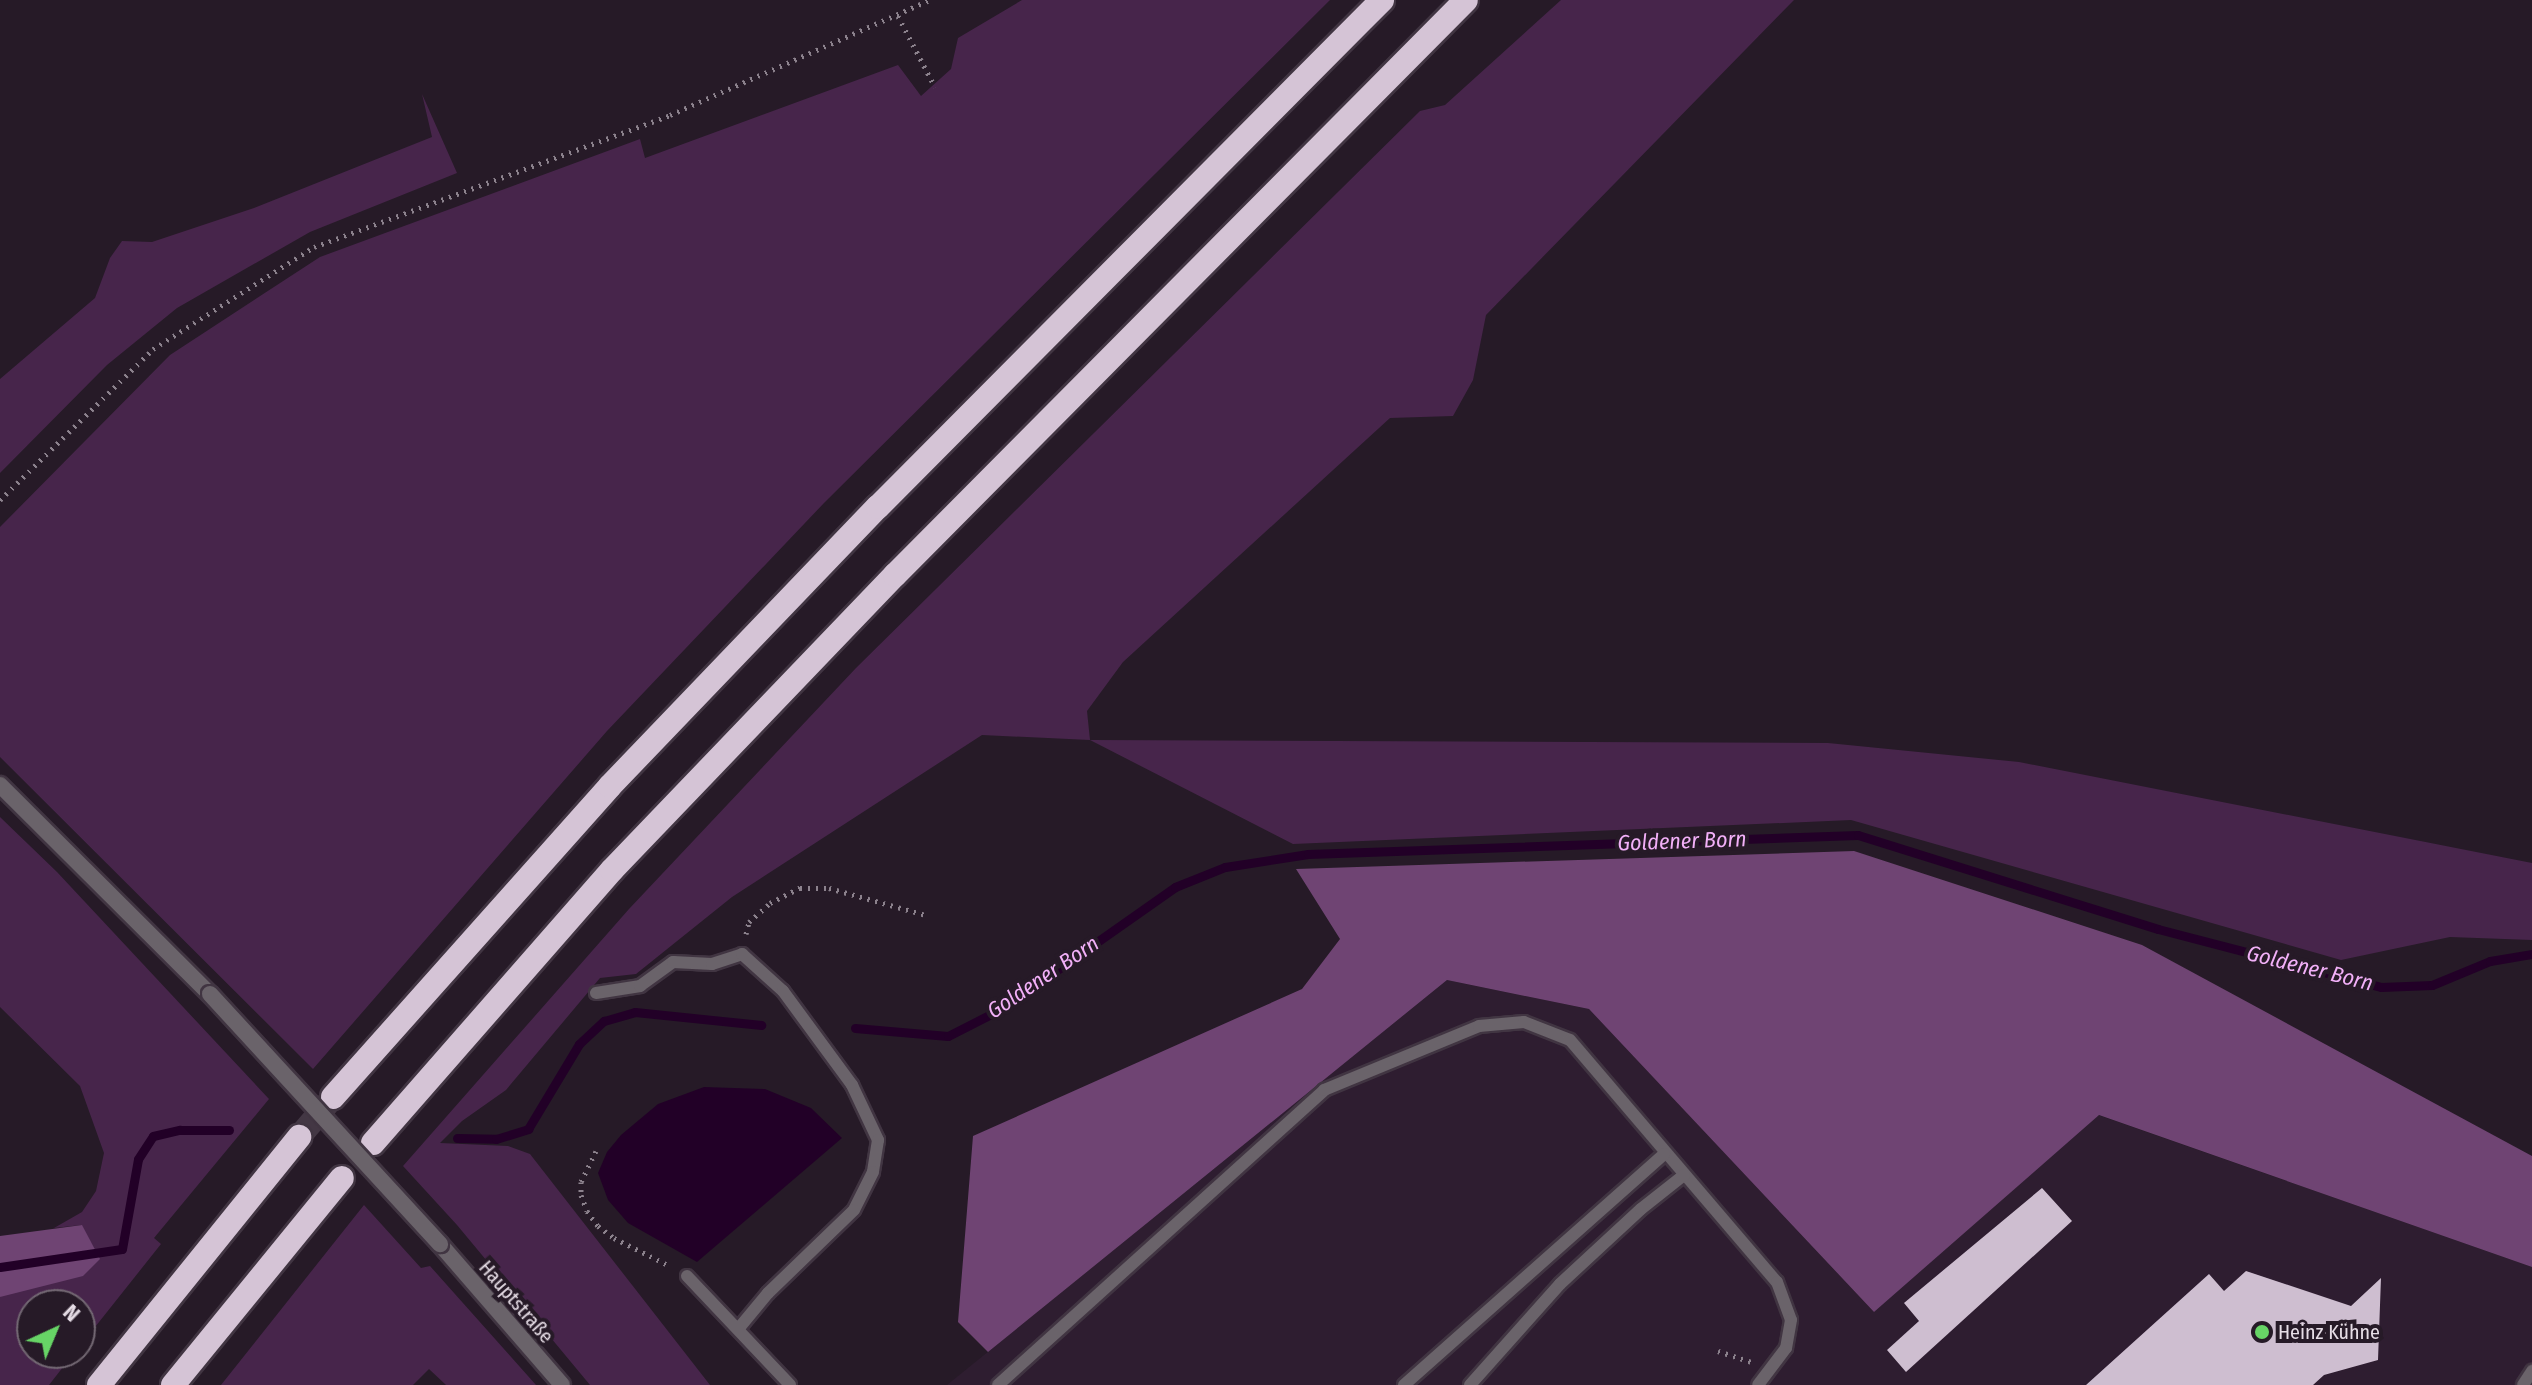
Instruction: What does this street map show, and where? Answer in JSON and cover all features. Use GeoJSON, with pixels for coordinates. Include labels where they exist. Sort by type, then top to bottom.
{"type":"FeatureCollection","features":[{"type":"Feature","properties":{"kind":"highway"},"geometry":{"type":"LineString","coordinates":[[333,1097],[610,786],[912,473],[1382,0]]}},
{"type":"Feature","properties":{"kind":"highway"},"geometry":{"type":"LineString","coordinates":[[373,1143],[612,870],[917,553],[1466,0]]}},
{"type":"Feature","properties":{"kind":"highway"},"geometry":{"type":"LineString","coordinates":[[99,1385],[299,1137]]}},
{"type":"Feature","properties":{"kind":"highway"},"geometry":{"type":"LineString","coordinates":[[173,1385],[342,1178]]}},
{"type":"Feature","properties":{"kind":"street","name":"Hauptstraße"},"geometry":{"type":"LineString","coordinates":[[0,785],[110,890],[210,994],[440,1244],[562,1385]]}},
{"type":"Feature","properties":{"kind":"lane"},"geometry":{"type":"LineString","coordinates":[[596,993],[640,986],[673,962],[712,964],[742,954],[783,991],[852,1085],[878,1140],[873,1172],[854,1210],[768,1293],[739,1328]]}},
{"type":"Feature","properties":{"kind":"lane"},"geometry":{"type":"LineString","coordinates":[[998,1385],[1044,1340],[1324,1090],[1479,1026],[1524,1022],[1570,1040],[1664,1154],[1777,1282],[1791,1320],[1786,1348],[1758,1385]]}},
{"type":"Feature","properties":{"kind":"lane"},"geometry":{"type":"LineString","coordinates":[[1404,1385],[1664,1154]]}},
{"type":"Feature","properties":{"kind":"lane"},"geometry":{"type":"LineString","coordinates":[[1470,1385],[1560,1284],[1641,1209],[1684,1175]]}},
{"type":"Feature","properties":{"kind":"lane"},"geometry":{"type":"LineString","coordinates":[[687,1276],[790,1385]]}},
{"type":"Feature","properties":{"kind":"lane"},"geometry":{"type":"LineString","coordinates":[[2523,1385],[2532,1371]]}},
{"type":"Feature","properties":{"kind":"path"},"geometry":{"type":"LineString","coordinates":[[0,500],[153,349],[314,247],[670,115],[930,0]]}},
{"type":"Feature","properties":{"kind":"path"},"geometry":{"type":"LineString","coordinates":[[898,16],[935,87]]}},
{"type":"Feature","properties":{"kind":"path"},"geometry":{"type":"LineString","coordinates":[[742,954],[749,922],[770,903],[800,888],[829,888],[926,915]]}},
{"type":"Feature","properties":{"kind":"path"},"geometry":{"type":"LineString","coordinates":[[596,1151],[581,1182],[581,1195],[598,1226],[687,1276]]}},
{"type":"Feature","properties":{"kind":"path"},"geometry":{"type":"LineString","coordinates":[[1718,1351],[1771,1368]]}},
{"type":"Feature","properties":{"kind":"shaded area"},"geometry":{"type":"Polygon","coordinates":[[[1022,0],[1330,0],[824,503],[607,731],[313,1069],[0,757],[0,527],[170,355],[320,257],[640,139],[645,158],[898,65],[921,96],[951,69],[958,38],[1022,0]]]}},
{"type":"Feature","properties":{"kind":"shaded area"},"geometry":{"type":"Polygon","coordinates":[[[1561,0],[1794,0],[1486,315],[1473,380],[1453,416],[1390,418],[1123,662],[1087,711],[1090,740],[982,735],[732,897],[636,974],[600,978],[506,1090],[462,1121],[440,1143],[508,1146],[530,1154],[710,1385],[590,1385],[457,1225],[403,1166],[629,909],[856,668],[1420,111],[1445,105],[1561,0]]]}},
{"type":"Feature","properties":{"kind":"shaded area"},"geometry":{"type":"Polygon","coordinates":[[[422,94],[457,173],[310,232],[177,308],[107,365],[0,473],[0,379],[95,298],[110,258],[122,241],[152,242],[254,208],[432,137],[422,94]]]}},
{"type":"Feature","properties":{"kind":"shaded area"},"geometry":{"type":"Polygon","coordinates":[[[1090,740],[1828,743],[2019,762],[2532,863],[2532,940],[2450,937],[2341,960],[1851,820],[1293,844],[1090,740]]]}},
{"type":"Feature","properties":{"kind":"shaded area"},"geometry":{"type":"Polygon","coordinates":[[[0,817],[57,872],[269,1099],[154,1238],[161,1244],[96,1326],[96,1289],[16,1289],[16,1369],[62,1369],[49,1385],[0,1385],[0,1297],[82,1225],[54,1228],[82,1212],[96,1191],[104,1153],[80,1086],[0,1007],[0,817]]]}},
{"type":"Feature","properties":{"kind":"shaded area"},"geometry":{"type":"Polygon","coordinates":[[[1854,851],[2142,945],[2532,1156],[2532,1267],[2099,1115],[1874,1312],[1589,1009],[1447,980],[988,1352],[958,1322],[973,1136],[1302,989],[1340,939],[1296,869],[1854,851]]]}},
{"type":"Feature","properties":{"kind":"shaded area"},"geometry":{"type":"Polygon","coordinates":[[[1447,980],[1589,1009],[1874,1312],[2098,1115],[2532,1267],[2532,1385],[947,1385],[1447,980]]]}},
{"type":"Feature","properties":{"kind":"shaded area"},"geometry":{"type":"Polygon","coordinates":[[[704,1087],[765,1089],[811,1108],[842,1138],[697,1262],[628,1223],[608,1200],[598,1173],[607,1152],[621,1135],[658,1104],[704,1087]]]}},
{"type":"Feature","properties":{"kind":"shaded area"},"geometry":{"type":"Polygon","coordinates":[[[364,1205],[421,1268],[430,1266],[536,1385],[446,1385],[429,1369],[413,1385],[221,1385],[364,1205]]]}},
{"type":"Feature","properties":{"kind":"shaded area"},"geometry":{"type":"Polygon","coordinates":[[[82,1225],[100,1259],[83,1276],[32,1289],[16,1289],[16,1293],[0,1297],[0,1236],[82,1225]]]}},
{"type":"Feature","properties":{"kind":"building"},"geometry":{"type":"Polygon","coordinates":[[[2042,1188],[2072,1221],[1906,1372],[1887,1350],[1919,1321],[1904,1303],[2042,1188]]]}},
{"type":"Feature","properties":{"kind":"building","name":"Heinz Kühne"},"geometry":{"type":"Polygon","coordinates":[[[2246,1271],[2351,1306],[2381,1278],[2378,1360],[2324,1375],[2313,1385],[2086,1385],[2209,1274],[2224,1291],[2246,1271]]]}},
{"type":"Feature","properties":{"kind":"waterway","name":"Goldener Born"},"geometry":{"type":"LineString","coordinates":[[855,1028],[948,1036],[1003,1008],[1175,887],[1225,867],[1308,854],[1858,835],[2158,929],[2381,987],[2432,985],[2490,961],[2532,954]]}},
{"type":"Feature","properties":{"kind":"waterway","name":"Goldener Born"},"geometry":{"type":"LineString","coordinates":[[457,1138],[496,1139],[528,1129],[579,1044],[604,1021],[635,1012],[761,1025]]}},
{"type":"Feature","properties":{"kind":"waterway","name":"Goldener Born"},"geometry":{"type":"LineString","coordinates":[[0,1267],[122,1249],[138,1159],[153,1136],[180,1130],[229,1130]]}},
{"type":"Feature","properties":{"kind":"tunnel"},"geometry":{"type":"LineString","coordinates":[[299,1137],[333,1097]]}},
{"type":"Feature","properties":{"kind":"place","name":"Heinz Kühne"},"geometry":{"type":"Point","coordinates":[2262,1332]}}]}
